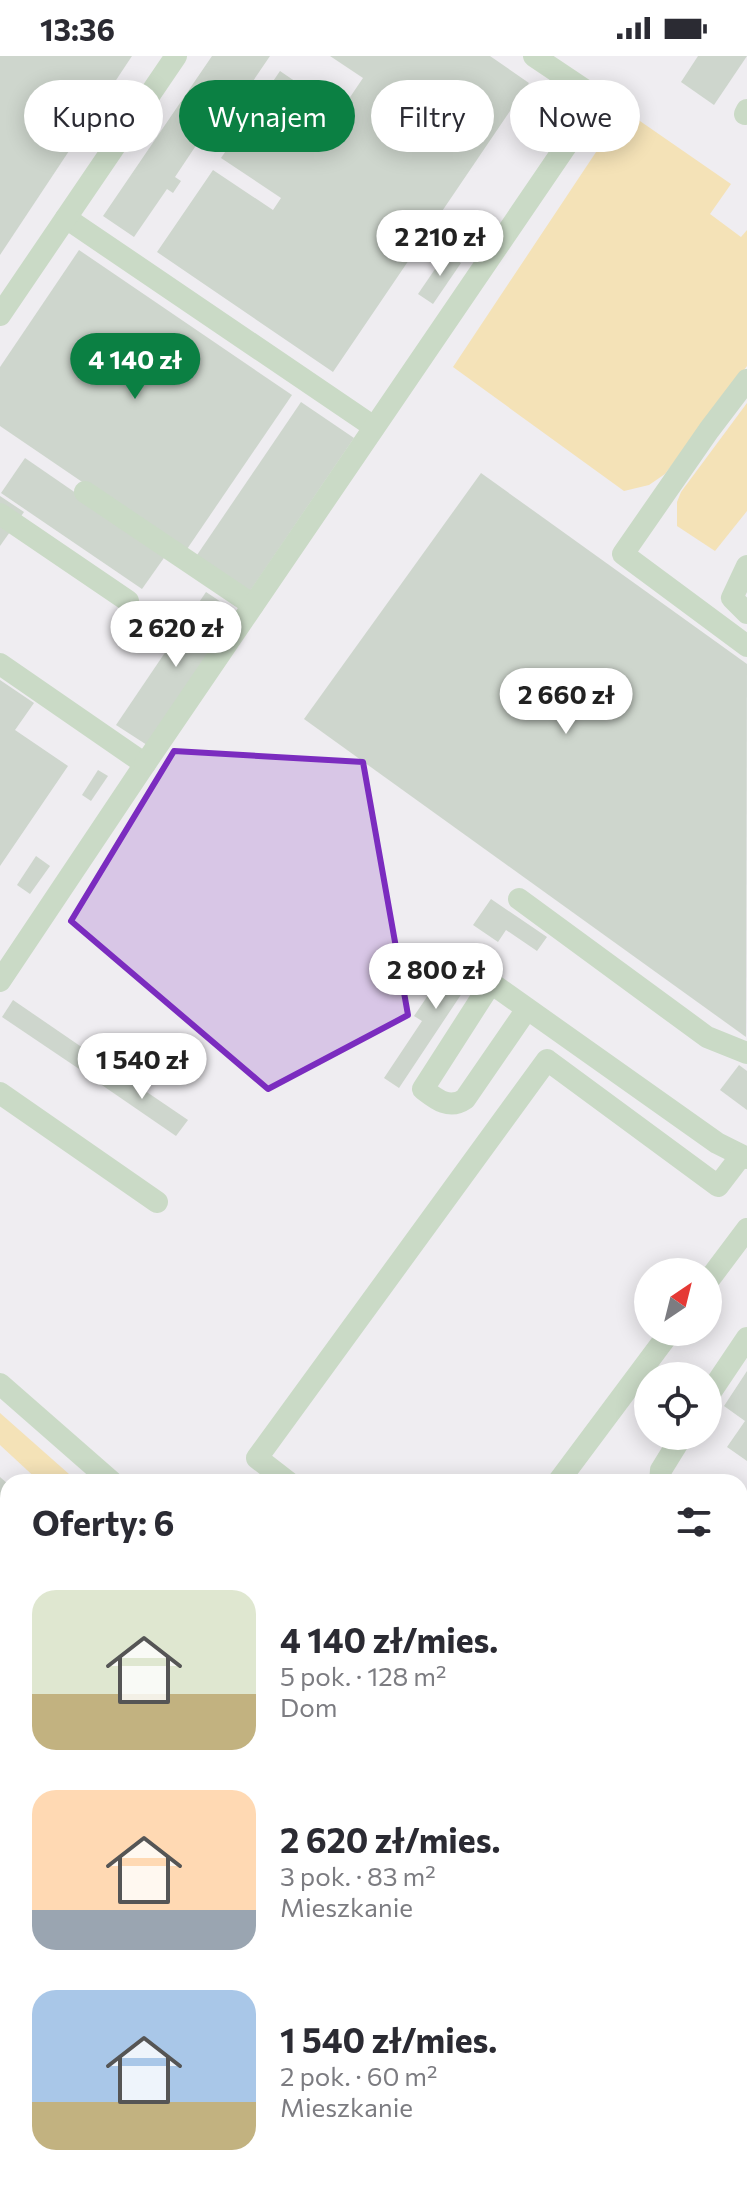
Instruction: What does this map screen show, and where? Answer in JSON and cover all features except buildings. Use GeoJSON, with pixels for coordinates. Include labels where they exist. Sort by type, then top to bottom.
{"type":"FeatureCollection","features":[{"type":"Feature","properties":{"kind":"street"},"geometry":{"type":"LineString","coordinates":[[0,315],[176,56]]}},
{"type":"Feature","properties":{"kind":"street"},"geometry":{"type":"LineString","coordinates":[[0,981],[598,99],[534,56]]}},
{"type":"Feature","properties":{"kind":"street"},"geometry":{"type":"LineString","coordinates":[[66,218],[374,427]]}},
{"type":"Feature","properties":{"kind":"street"},"geometry":{"type":"LineString","coordinates":[[747,380],[623,554],[747,646]]}},
{"type":"Feature","properties":{"kind":"street"},"geometry":{"type":"LineString","coordinates":[[85,492],[253,605]]}},
{"type":"Feature","properties":{"kind":"street"},"geometry":{"type":"LineString","coordinates":[[0,514],[128,601]]}},
{"type":"Feature","properties":{"kind":"street"},"geometry":{"type":"LineString","coordinates":[[747,566],[732,598],[747,613]]}},
{"type":"Feature","properties":{"kind":"street"},"geometry":{"type":"LineString","coordinates":[[0,664],[145,764]]}},
{"type":"Feature","properties":{"kind":"street"},"geometry":{"type":"LineString","coordinates":[[519,899],[707,1037],[747,1053]]}},
{"type":"Feature","properties":{"kind":"street"},"geometry":{"type":"LineString","coordinates":[[278,1474],[257,1458],[547,1060],[718,1186],[744,1157],[673,1113],[491,983],[423,1089],[447,1104],[458,1104],[465,1099],[527,1009]]}},
{"type":"Feature","properties":{"kind":"street"},"geometry":{"type":"LineString","coordinates":[[0,1093],[157,1202]]}},
{"type":"Feature","properties":{"kind":"street"},"geometry":{"type":"LineString","coordinates":[[722,1262],[747,1229]]}},
{"type":"Feature","properties":{"kind":"street"},"geometry":{"type":"LineString","coordinates":[[722,1375],[747,1338]]}},
{"type":"Feature","properties":{"kind":"street"},"geometry":{"type":"LineString","coordinates":[[564,1474],[660,1346]]}},
{"type":"Feature","properties":{"kind":"street"},"geometry":{"type":"LineString","coordinates":[[0,1384],[103,1474]]}},
{"type":"Feature","properties":{"kind":"street"},"geometry":{"type":"LineString","coordinates":[[661,1474],[673,1450]]}},
{"type":"Feature","properties":{"kind":"highlighted area"},"geometry":{"type":"Polygon","coordinates":[[[174,751],[363,762],[408,1015],[268,1089],[71,921],[174,751]]]}},
{"type":"Feature","properties":{"kind":"shaded area"},"geometry":{"type":"Polygon","coordinates":[[[640,121],[731,184],[710,214],[741,237],[747,230],[747,366],[665,474],[649,485],[624,491],[453,367],[596,152],[640,152],[640,121]]]}},
{"type":"Feature","properties":{"kind":"shaded area"},"geometry":{"type":"Polygon","coordinates":[[[747,403],[747,511],[715,551],[677,526],[677,502],[681,492],[747,403]]]}},
{"type":"Feature","properties":{"kind":"shaded area"},"geometry":{"type":"Polygon","coordinates":[[[0,1413],[69,1474],[31,1474],[0,1445],[0,1413]]]}}]}
